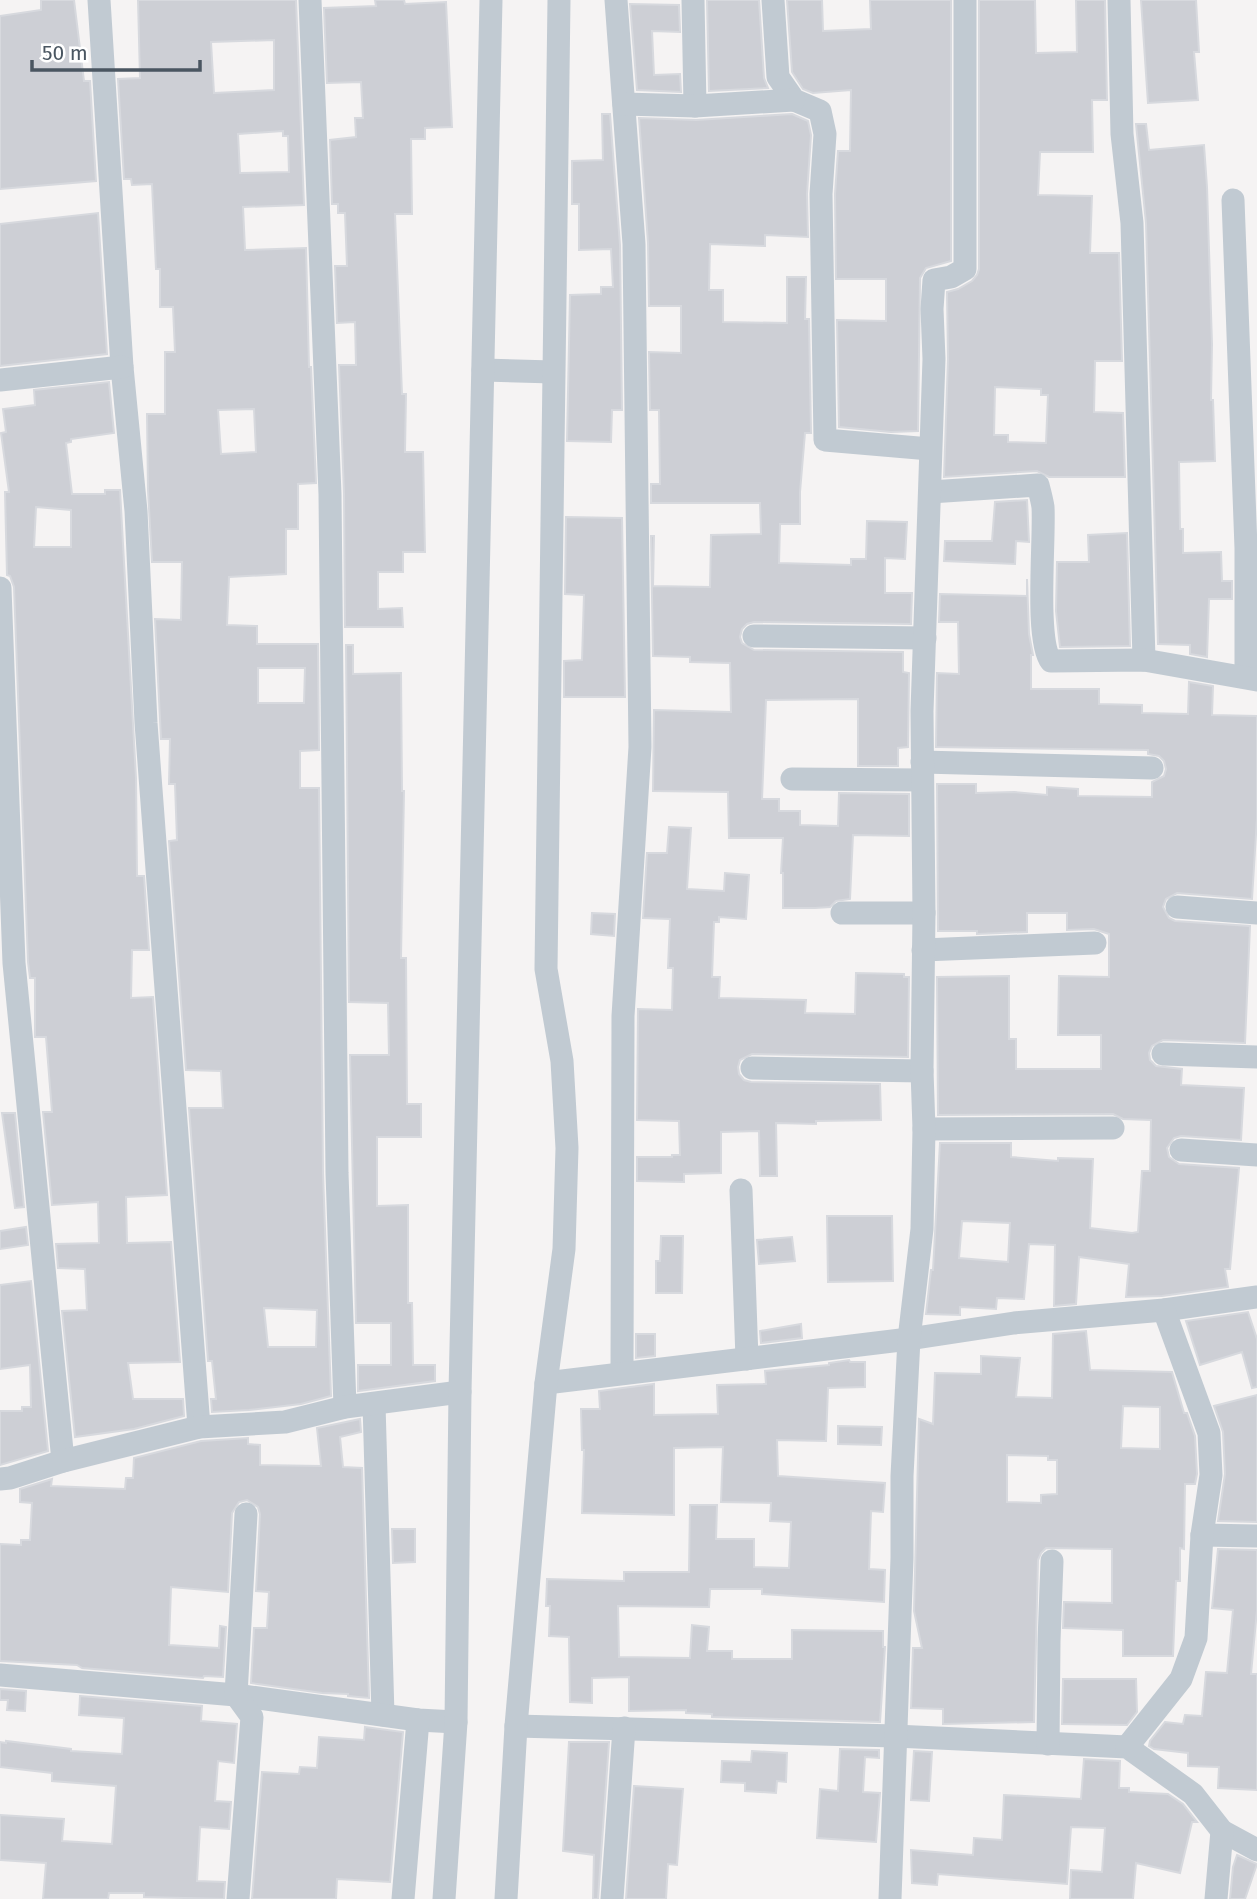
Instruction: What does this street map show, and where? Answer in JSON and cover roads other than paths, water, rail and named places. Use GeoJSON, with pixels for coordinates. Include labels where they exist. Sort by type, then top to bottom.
{"type":"FeatureCollection","features":[{"type":"Feature","properties":{"kind":"street"},"geometry":{"type":"LineString","coordinates":[[99,0],[122,367],[136,511],[146,723],[177,1106],[199,1427]]}},
{"type":"Feature","properties":{"kind":"street"},"geometry":{"type":"LineString","coordinates":[[310,0],[330,494],[337,1173],[345,1408]]}},
{"type":"Feature","properties":{"kind":"street"},"geometry":{"type":"LineString","coordinates":[[444,1899],[456,1722],[460,1392],[491,0]]}},
{"type":"Feature","properties":{"kind":"street"},"geometry":{"type":"LineString","coordinates":[[506,1899],[516,1726],[546,1383],[564,1249],[567,1148],[562,1061],[546,969],[559,0]]}},
{"type":"Feature","properties":{"kind":"street"},"geometry":{"type":"LineString","coordinates":[[617,0],[634,244],[640,747],[623,1016],[622,1372]]}},
{"type":"Feature","properties":{"kind":"street"},"geometry":{"type":"LineString","coordinates":[[693,0],[695,106]]}},
{"type":"Feature","properties":{"kind":"street"},"geometry":{"type":"LineString","coordinates":[[773,0],[778,77],[794,100]]}},
{"type":"Feature","properties":{"kind":"street"},"geometry":{"type":"LineString","coordinates":[[890,1899],[902,1558],[902,1476],[909,1339],[922,1229],[922,771],[934,359],[932,309],[934,279],[951,277],[965,269],[965,0]]}},
{"type":"Feature","properties":{"kind":"street"},"geometry":{"type":"LineString","coordinates":[[1119,0],[1122,134],[1132,223],[1144,660]]}},
{"type":"Feature","properties":{"kind":"street"},"geometry":{"type":"LineString","coordinates":[[624,104],[695,106],[794,100],[820,111],[825,134],[821,194],[825,440],[930,449]]}},
{"type":"Feature","properties":{"kind":"street"},"geometry":{"type":"LineString","coordinates":[[930,492],[1038,485],[1043,505],[1043,622],[1047,655],[1051,661],[1144,660],[1251,679],[1233,200]]}},
{"type":"Feature","properties":{"kind":"street"},"geometry":{"type":"LineString","coordinates":[[0,380],[122,367]]}},
{"type":"Feature","properties":{"kind":"street"},"geometry":{"type":"LineString","coordinates":[[483,370],[553,372]]}},
{"type":"Feature","properties":{"kind":"street"},"geometry":{"type":"LineString","coordinates":[[0,588],[7,963],[63,1461]]}},
{"type":"Feature","properties":{"kind":"street"},"geometry":{"type":"LineString","coordinates":[[754,636],[925,639]]}},
{"type":"Feature","properties":{"kind":"street"},"geometry":{"type":"LineString","coordinates":[[792,779],[922,771],[1152,768]]}},
{"type":"Feature","properties":{"kind":"street"},"geometry":{"type":"LineString","coordinates":[[1177,907],[1257,913]]}},
{"type":"Feature","properties":{"kind":"street"},"geometry":{"type":"LineString","coordinates":[[842,913],[924,913]]}},
{"type":"Feature","properties":{"kind":"street"},"geometry":{"type":"LineString","coordinates":[[923,950],[1095,943]]}},
{"type":"Feature","properties":{"kind":"street"},"geometry":{"type":"LineString","coordinates":[[1163,1054],[1257,1057]]}},
{"type":"Feature","properties":{"kind":"street"},"geometry":{"type":"LineString","coordinates":[[752,1068],[922,1071]]}},
{"type":"Feature","properties":{"kind":"street"},"geometry":{"type":"LineString","coordinates":[[924,1129],[1113,1128]]}},
{"type":"Feature","properties":{"kind":"street"},"geometry":{"type":"LineString","coordinates":[[1181,1150],[1257,1155]]}},
{"type":"Feature","properties":{"kind":"street"},"geometry":{"type":"LineString","coordinates":[[741,1189],[747,1359]]}},
{"type":"Feature","properties":{"kind":"street"},"geometry":{"type":"LineString","coordinates":[[546,1383],[909,1339],[1014,1323],[1164,1310],[1257,1297]]}},
{"type":"Feature","properties":{"kind":"street"},"geometry":{"type":"LineString","coordinates":[[1128,1747],[1181,1679],[1196,1638],[1202,1535],[1211,1475],[1209,1433],[1164,1310]]}},
{"type":"Feature","properties":{"kind":"street"},"geometry":{"type":"LineString","coordinates":[[0,1479],[199,1427],[285,1422],[345,1408],[460,1392]]}},
{"type":"Feature","properties":{"kind":"street"},"geometry":{"type":"LineString","coordinates":[[374,1404],[383,1715]]}},
{"type":"Feature","properties":{"kind":"street"},"geometry":{"type":"LineString","coordinates":[[238,1899],[252,1717],[236,1695],[246,1514]]}},
{"type":"Feature","properties":{"kind":"street"},"geometry":{"type":"LineString","coordinates":[[1202,1535],[1257,1535]]}},
{"type":"Feature","properties":{"kind":"street"},"geometry":{"type":"LineString","coordinates":[[1048,1744],[1052,1561]]}},
{"type":"Feature","properties":{"kind":"street"},"geometry":{"type":"LineString","coordinates":[[0,1675],[236,1695],[418,1720],[456,1722]]}},
{"type":"Feature","properties":{"kind":"street"},"geometry":{"type":"LineString","coordinates":[[403,1899],[418,1720]]}},
{"type":"Feature","properties":{"kind":"street"},"geometry":{"type":"LineString","coordinates":[[516,1726],[895,1735],[1128,1747],[1193,1794],[1222,1831],[1257,1850]]}},
{"type":"Feature","properties":{"kind":"street"},"geometry":{"type":"LineString","coordinates":[[612,1899],[624,1728]]}},
{"type":"Feature","properties":{"kind":"street"},"geometry":{"type":"LineString","coordinates":[[1216,1899],[1222,1831]]}}]}
